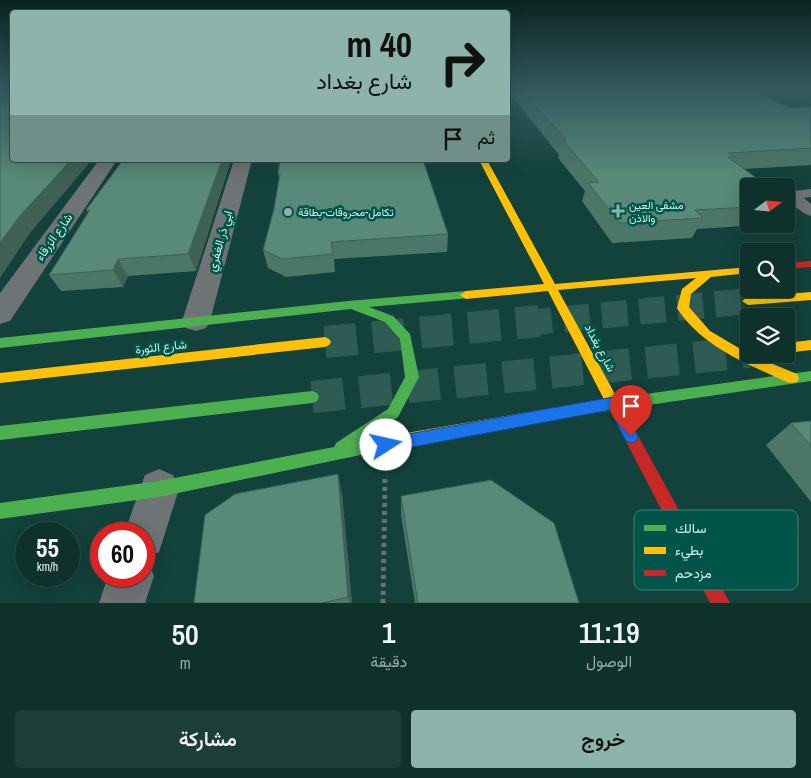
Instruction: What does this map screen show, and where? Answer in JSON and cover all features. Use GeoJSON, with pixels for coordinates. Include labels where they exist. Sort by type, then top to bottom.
{"type":"FeatureCollection","features":[{"type":"Feature","properties":{"kind":"main road","name":"شارع بغداد"},"geometry":{"type":"LineString","coordinates":[[484,162],[670,510]]}},
{"type":"Feature","properties":{"kind":"main road"},"geometry":{"type":"LineString","coordinates":[[795,265],[811,264]]}},
{"type":"Feature","properties":{"kind":"main road"},"geometry":{"type":"LineString","coordinates":[[0,343],[348,305],[740,271]]}},
{"type":"Feature","properties":{"kind":"main road"},"geometry":{"type":"LineString","coordinates":[[708,274],[686,292],[683,308],[706,334],[754,361],[792,378]]}},
{"type":"Feature","properties":{"kind":"main road"},"geometry":{"type":"LineString","coordinates":[[748,302],[811,296]]}},
{"type":"Feature","properties":{"kind":"main road"},"geometry":{"type":"LineString","coordinates":[[333,453],[393,413],[412,376],[406,337],[389,319],[348,305]]}},
{"type":"Feature","properties":{"kind":"main road","name":"شارع الثورة"},"geometry":{"type":"LineString","coordinates":[[0,378],[325,342]]}},
{"type":"Feature","properties":{"kind":"main road"},"geometry":{"type":"LineString","coordinates":[[795,347],[811,345]]}},
{"type":"Feature","properties":{"kind":"main road"},"geometry":{"type":"LineString","coordinates":[[0,511],[159,489],[333,453],[613,403],[811,376]]}},
{"type":"Feature","properties":{"kind":"main road"},"geometry":{"type":"LineString","coordinates":[[0,433],[312,397]]}},
{"type":"Feature","properties":{"kind":"main road","name":"شارع بغداد"},"geometry":{"type":"LineString","coordinates":[[713,590],[720,603]]}},
{"type":"Feature","properties":{"kind":"street","name":"شارع الزرقاء"},"geometry":{"type":"LineString","coordinates":[[0,314],[107,162]]}},
{"type":"Feature","properties":{"kind":"street","name":"ابي ذر الغفري"},"geometry":{"type":"LineString","coordinates":[[196,321],[243,162]]}},
{"type":"Feature","properties":{"kind":"street"},"geometry":{"type":"LineString","coordinates":[[149,522],[159,489]]}},
{"type":"Feature","properties":{"kind":"street"},"geometry":{"type":"LineString","coordinates":[[122,603],[127,587]]}},
{"type":"Feature","properties":{"kind":"lane"},"geometry":{"type":"LineString","coordinates":[[811,193],[792,195],[792,197],[811,211]]}},
{"type":"Feature","properties":{"kind":"path"},"geometry":{"type":"LineString","coordinates":[[383,603],[386,445]]}},
{"type":"Feature","properties":{"kind":"building"},"geometry":{"type":"Polygon","coordinates":[[[0,118],[10,118],[10,162],[69,162],[19,217],[0,243],[0,118]]]}},
{"type":"Feature","properties":{"kind":"building"},"geometry":{"type":"Polygon","coordinates":[[[547,118],[811,118],[811,148],[728,153],[735,157],[728,157],[756,178],[740,178],[740,208],[695,210],[703,218],[620,223],[588,183],[599,182],[563,140],[566,140],[547,118]]]}},
{"type":"Feature","properties":{"kind":"building"},"geometry":{"type":"Polygon","coordinates":[[[122,162],[221,162],[188,254],[118,259],[113,270],[49,275],[90,210],[86,210],[122,162]]]}},
{"type":"Feature","properties":{"kind":"building"},"geometry":{"type":"Polygon","coordinates":[[[280,162],[424,162],[448,234],[331,242],[333,254],[282,259],[263,250],[274,209],[280,174],[278,174],[280,162]]]}},
{"type":"Feature","properties":{"kind":"building"},"geometry":{"type":"Polygon","coordinates":[[[811,421],[811,446],[791,423],[811,421]]]}},
{"type":"Feature","properties":{"kind":"building"},"geometry":{"type":"Polygon","coordinates":[[[338,474],[348,597],[322,603],[194,603],[205,515],[235,494],[338,474]]]}},
{"type":"Feature","properties":{"kind":"building"},"geometry":{"type":"Polygon","coordinates":[[[491,480],[554,523],[579,603],[418,603],[401,496],[491,480]]]}},
{"type":"Feature","properties":{"kind":"tunnel"},"geometry":{"type":"LineString","coordinates":[[526,323],[748,301]]}},
{"type":"Feature","properties":{"kind":"tunnel"},"geometry":{"type":"LineString","coordinates":[[325,342],[539,321]]}},
{"type":"Feature","properties":{"kind":"tunnel"},"geometry":{"type":"LineString","coordinates":[[312,397],[740,353]]}},
{"type":"Feature","properties":{"kind":"traffic: fast"},"geometry":{"type":"LineString","coordinates":[[0,343],[348,305],[466,295]]}},
{"type":"Feature","properties":{"kind":"traffic: fast"},"geometry":{"type":"LineString","coordinates":[[341,448],[393,413],[412,377],[406,337],[389,319],[356,307]]}},
{"type":"Feature","properties":{"kind":"traffic: fast"},"geometry":{"type":"LineString","coordinates":[[581,409],[811,376]]}},
{"type":"Feature","properties":{"kind":"traffic: fast"},"geometry":{"type":"LineString","coordinates":[[0,433],[312,397]]}},
{"type":"Feature","properties":{"kind":"traffic: fast"},"geometry":{"type":"LineString","coordinates":[[0,511],[159,489],[389,443]]}},
{"type":"Feature","properties":{"kind":"traffic: slow"},"geometry":{"type":"LineString","coordinates":[[484,162],[615,407]]}},
{"type":"Feature","properties":{"kind":"traffic: slow"},"geometry":{"type":"LineString","coordinates":[[466,295],[740,271]]}},
{"type":"Feature","properties":{"kind":"traffic: slow"},"geometry":{"type":"LineString","coordinates":[[708,274],[686,292],[683,308],[706,334],[753,361],[792,378]]}},
{"type":"Feature","properties":{"kind":"traffic: slow"},"geometry":{"type":"LineString","coordinates":[[748,301],[811,296]]}},
{"type":"Feature","properties":{"kind":"traffic: slow"},"geometry":{"type":"LineString","coordinates":[[0,378],[325,342]]}},
{"type":"Feature","properties":{"kind":"traffic: slow"},"geometry":{"type":"LineString","coordinates":[[795,347],[811,345]]}},
{"type":"Feature","properties":{"kind":"traffic: slow"},"geometry":{"type":"LineString","coordinates":[[389,443],[581,409]]}},
{"type":"Feature","properties":{"kind":"traffic: jam"},"geometry":{"type":"LineString","coordinates":[[795,265],[811,264]]}},
{"type":"Feature","properties":{"kind":"traffic: jam"},"geometry":{"type":"LineString","coordinates":[[615,407],[670,510]]}},
{"type":"Feature","properties":{"kind":"traffic: jam"},"geometry":{"type":"LineString","coordinates":[[713,590],[720,603]]}},
{"type":"Feature","properties":{"kind":"place","name":"مشفى العين والاذن"},"geometry":{"type":"Point","coordinates":[618,211]}},
{"type":"Feature","properties":{"kind":"place","name":"تكامل-محروقات-بطاقة"},"geometry":{"type":"Point","coordinates":[288,212]}},
{"type":"Feature","properties":{"kind":"route"},"geometry":{"type":"LineString","coordinates":[[386,445],[613,403],[631,436]]}}]}
